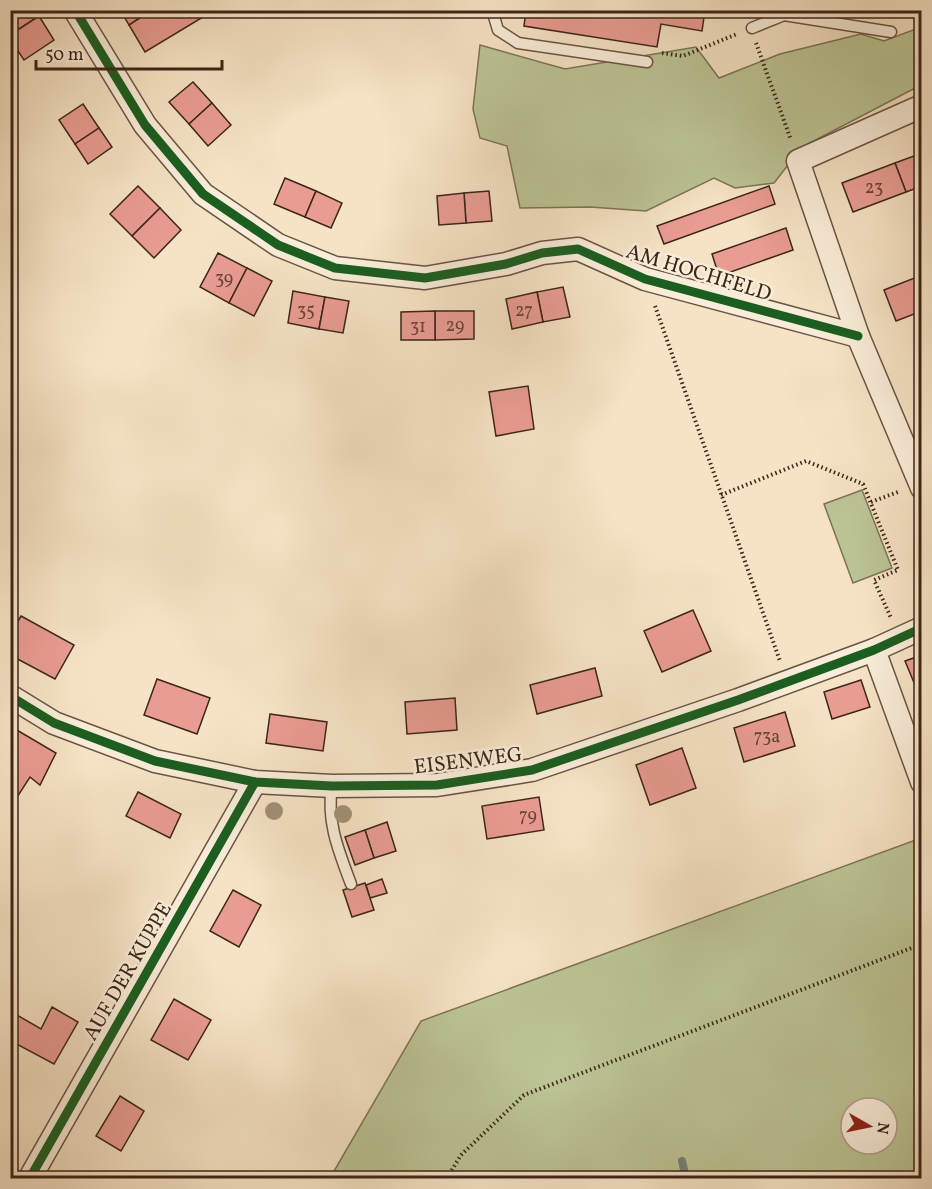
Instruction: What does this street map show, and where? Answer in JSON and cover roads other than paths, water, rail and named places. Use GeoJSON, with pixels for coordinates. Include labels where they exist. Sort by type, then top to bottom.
{"type":"FeatureCollection","features":[{"type":"Feature","properties":{"kind":"street","name":"AM HOCHFELD"},"geometry":{"type":"LineString","coordinates":[[75,10],[145,125],[203,194],[278,245],[335,268],[425,278],[506,264],[542,253],[578,249],[645,279],[858,336]]}},
{"type":"Feature","properties":{"kind":"street"},"geometry":{"type":"LineString","coordinates":[[921,106],[798,161],[858,336],[921,486]]}},
{"type":"Feature","properties":{"kind":"street","name":"EISENWEG"},"geometry":{"type":"LineString","coordinates":[[10,696],[54,723],[155,761],[255,782],[332,786],[437,785],[532,770],[717,708],[874,650],[921,628]]}},
{"type":"Feature","properties":{"kind":"street"},"geometry":{"type":"LineString","coordinates":[[874,650],[921,782]]}},
{"type":"Feature","properties":{"kind":"street","name":"AUF DER KUPPE"},"geometry":{"type":"LineString","coordinates":[[30,1179],[255,782]]}},
{"type":"Feature","properties":{"kind":"lane"},"geometry":{"type":"LineString","coordinates":[[492,10],[498,30],[518,43],[647,62]]}},
{"type":"Feature","properties":{"kind":"lane"},"geometry":{"type":"LineString","coordinates":[[752,28],[784,15],[891,32]]}},
{"type":"Feature","properties":{"kind":"lane"},"geometry":{"type":"LineString","coordinates":[[332,786],[329,801],[334,835],[351,884]]}},
{"type":"Feature","properties":{"kind":"waterway"},"geometry":{"type":"LineString","coordinates":[[682,1161],[686,1178]]}}]}
